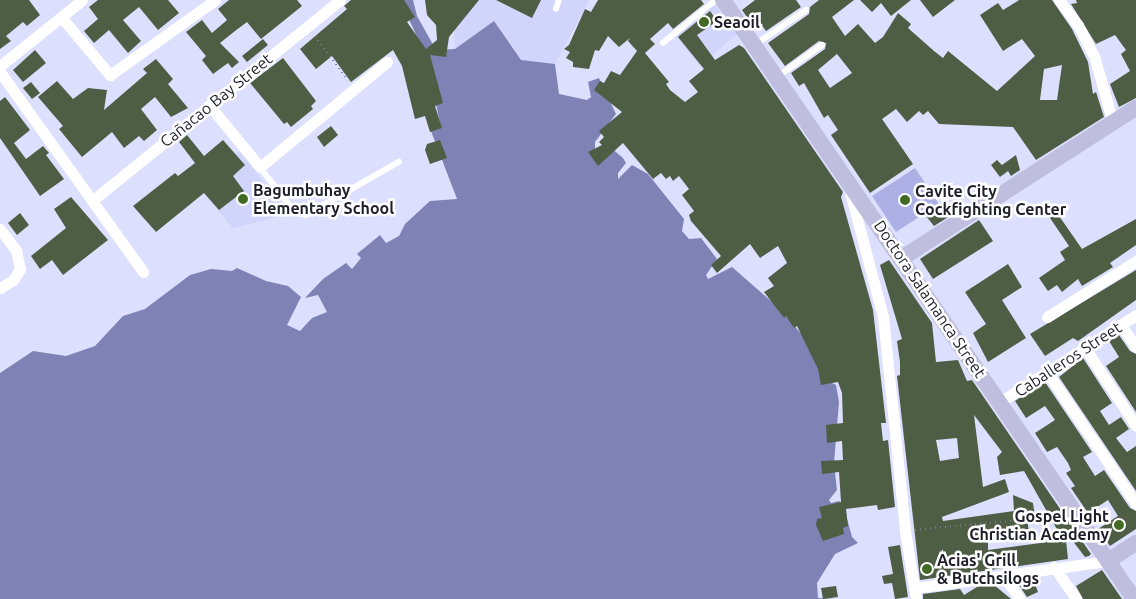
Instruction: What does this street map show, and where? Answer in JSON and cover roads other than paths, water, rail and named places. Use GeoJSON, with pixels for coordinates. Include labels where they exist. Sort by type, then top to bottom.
{"type":"FeatureCollection","features":[{"type":"Feature","properties":{"kind":"main road","name":"Doctora Salamanca Street"},"geometry":{"type":"LineString","coordinates":[[723,0],[846,174],[1134,599]]}},
{"type":"Feature","properties":{"kind":"main road"},"geometry":{"type":"LineString","coordinates":[[902,258],[1136,108]]}},
{"type":"Feature","properties":{"kind":"main road"},"geometry":{"type":"LineString","coordinates":[[1108,560],[1136,542]]}},
{"type":"Feature","properties":{"kind":"street"},"geometry":{"type":"LineString","coordinates":[[0,66],[82,0]]}},
{"type":"Feature","properties":{"kind":"street"},"geometry":{"type":"LineString","coordinates":[[62,18],[110,75],[215,0]]}},
{"type":"Feature","properties":{"kind":"street","name":"Cañacao Bay Street"},"geometry":{"type":"LineString","coordinates":[[93,200],[340,0]]}},
{"type":"Feature","properties":{"kind":"street"},"geometry":{"type":"LineString","coordinates":[[1059,0],[1078,25],[1095,59],[1113,123]]}},
{"type":"Feature","properties":{"kind":"street"},"geometry":{"type":"LineString","coordinates":[[209,105],[260,167],[387,62]]}},
{"type":"Feature","properties":{"kind":"street"},"geometry":{"type":"LineString","coordinates":[[0,72],[143,272]]}},
{"type":"Feature","properties":{"kind":"street"},"geometry":{"type":"LineString","coordinates":[[846,174],[883,316],[904,531],[915,594],[1003,575],[1108,560]]}},
{"type":"Feature","properties":{"kind":"street"},"geometry":{"type":"LineString","coordinates":[[0,229],[16,250],[20,269],[14,280],[0,288]]}},
{"type":"Feature","properties":{"kind":"street"},"geometry":{"type":"LineString","coordinates":[[1047,317],[1136,261]]}},
{"type":"Feature","properties":{"kind":"street","name":"Caballeros Street"},"geometry":{"type":"LineString","coordinates":[[1000,402],[1136,315]]}},
{"type":"Feature","properties":{"kind":"street"},"geometry":{"type":"LineString","coordinates":[[1121,325],[1136,347]]}},
{"type":"Feature","properties":{"kind":"street"},"geometry":{"type":"LineString","coordinates":[[1086,348],[1136,426]]}},
{"type":"Feature","properties":{"kind":"street"},"geometry":{"type":"LineString","coordinates":[[1047,372],[1136,504]]}},
{"type":"Feature","properties":{"kind":"street"},"geometry":{"type":"LineString","coordinates":[[1054,567],[1076,599]]}},
{"type":"Feature","properties":{"kind":"street"},"geometry":{"type":"LineString","coordinates":[[1003,575],[1020,599]]}},
{"type":"Feature","properties":{"kind":"lane"},"geometry":{"type":"LineString","coordinates":[[556,9],[559,0]]}},
{"type":"Feature","properties":{"kind":"lane"},"geometry":{"type":"LineString","coordinates":[[662,43],[716,0]]}},
{"type":"Feature","properties":{"kind":"lane"},"geometry":{"type":"LineString","coordinates":[[754,45],[806,10]]}},
{"type":"Feature","properties":{"kind":"lane"},"geometry":{"type":"LineString","coordinates":[[777,77],[822,45]]}},
{"type":"Feature","properties":{"kind":"lane"},"geometry":{"type":"LineString","coordinates":[[260,167],[296,212],[306,215],[399,162]]}},
{"type":"Feature","properties":{"kind":"place","name":"Seaoil"},"geometry":{"type":"Point","coordinates":[704,22]}},
{"type":"Feature","properties":{"kind":"place","name":"Bagumbuhay Elementary School"},"geometry":{"type":"Point","coordinates":[243,199]}},
{"type":"Feature","properties":{"kind":"place","name":"Cavite City Cockfighting Center"},"geometry":{"type":"Point","coordinates":[905,200]}},
{"type":"Feature","properties":{"kind":"place","name":"Gospel Light Christian Academy"},"geometry":{"type":"Point","coordinates":[1119,525]}},
{"type":"Feature","properties":{"kind":"place","name":"Acias' Grill & Butchsilogs"},"geometry":{"type":"Point","coordinates":[927,569]}}]}
